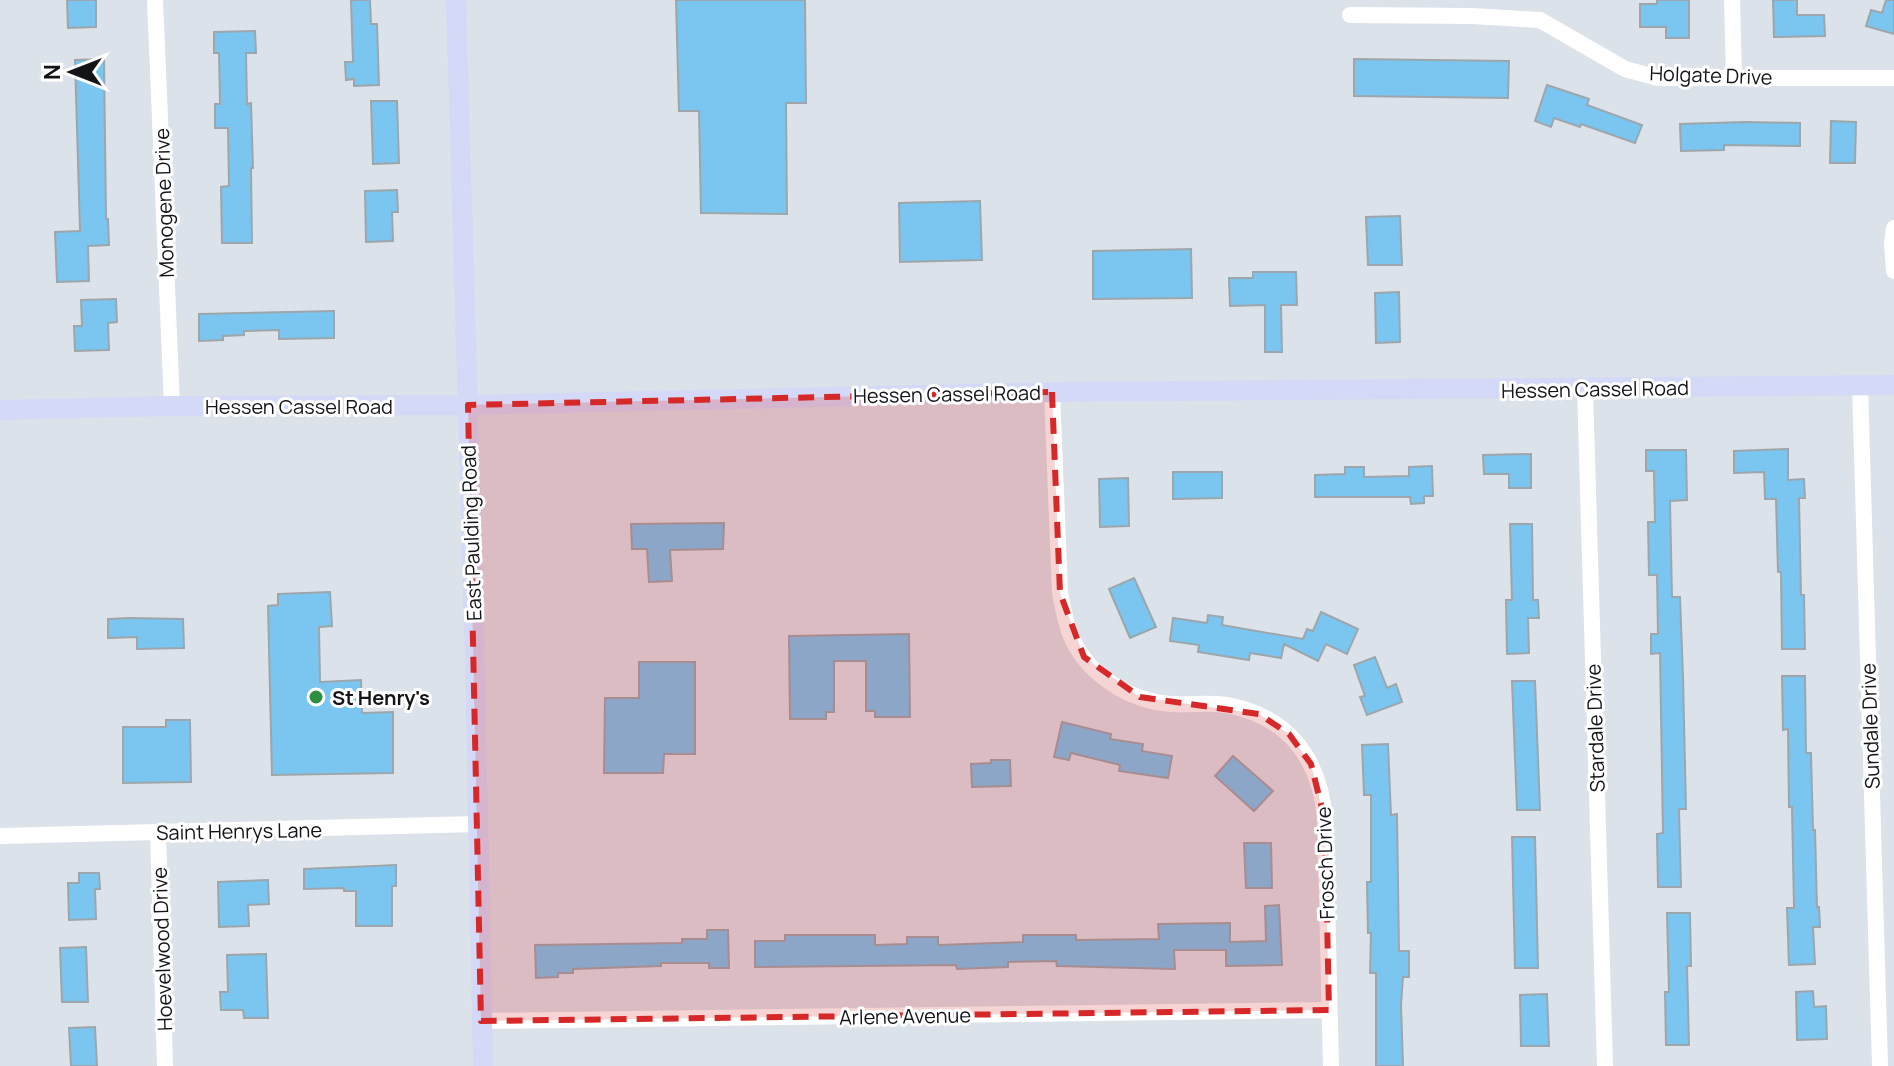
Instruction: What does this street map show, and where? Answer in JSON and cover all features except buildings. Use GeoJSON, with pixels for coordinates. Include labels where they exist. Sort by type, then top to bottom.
{"type":"FeatureCollection","features":[{"type":"Feature","properties":{"kind":"main road","name":"East Paulding Road"},"geometry":{"type":"LineString","coordinates":[[456,0],[483,1066]]}},
{"type":"Feature","properties":{"kind":"main road","name":"Hessen Cassel Road"},"geometry":{"type":"LineString","coordinates":[[0,410],[468,405],[1052,392],[1894,385]]}},
{"type":"Feature","properties":{"kind":"street","name":"Monogene Drive"},"geometry":{"type":"LineString","coordinates":[[155,0],[172,406]]}},
{"type":"Feature","properties":{"kind":"street"},"geometry":{"type":"LineString","coordinates":[[1732,0],[1734,77]]}},
{"type":"Feature","properties":{"kind":"street","name":"Holgate Drive"},"geometry":{"type":"LineString","coordinates":[[1350,15],[1472,8],[1540,20],[1625,69],[1658,78],[1894,78]]}},
{"type":"Feature","properties":{"kind":"street"},"geometry":{"type":"LineString","coordinates":[[1894,228],[1894,271]]}},
{"type":"Feature","properties":{"kind":"street","name":"Sundale Drive"},"geometry":{"type":"LineString","coordinates":[[1860,386],[1880,1066]]}},
{"type":"Feature","properties":{"kind":"street","name":"Stardale Drive"},"geometry":{"type":"LineString","coordinates":[[1585,389],[1605,1066]]}},
{"type":"Feature","properties":{"kind":"street","name":"Frosch Drive"},"geometry":{"type":"LineString","coordinates":[[1052,392],[1060,593],[1064,616],[1075,646],[1109,681],[1140,697],[1171,704],[1228,705],[1259,714],[1276,723],[1302,749],[1319,783],[1323,801],[1331,1066]]}},
{"type":"Feature","properties":{"kind":"street","name":"Saint Henrys Lane"},"geometry":{"type":"LineString","coordinates":[[0,836],[478,824]]}},
{"type":"Feature","properties":{"kind":"street","name":"Hoevelwood Drive"},"geometry":{"type":"LineString","coordinates":[[158,833],[165,1066]]}},
{"type":"Feature","properties":{"kind":"street","name":"Arlene Avenue"},"geometry":{"type":"LineString","coordinates":[[481,1021],[1329,1010]]}},
{"type":"Feature","properties":{"kind":"highlighted area"},"geometry":{"type":"Polygon","coordinates":[[[1052,392],[1060,593],[1084,657],[1140,697],[1259,714],[1289,734],[1311,764],[1325,820],[1329,1010],[481,1021],[468,405],[1052,392]]]}},
{"type":"Feature","properties":{"kind":"place","name":"St Henry's"},"geometry":{"type":"Point","coordinates":[316,697]}}]}
